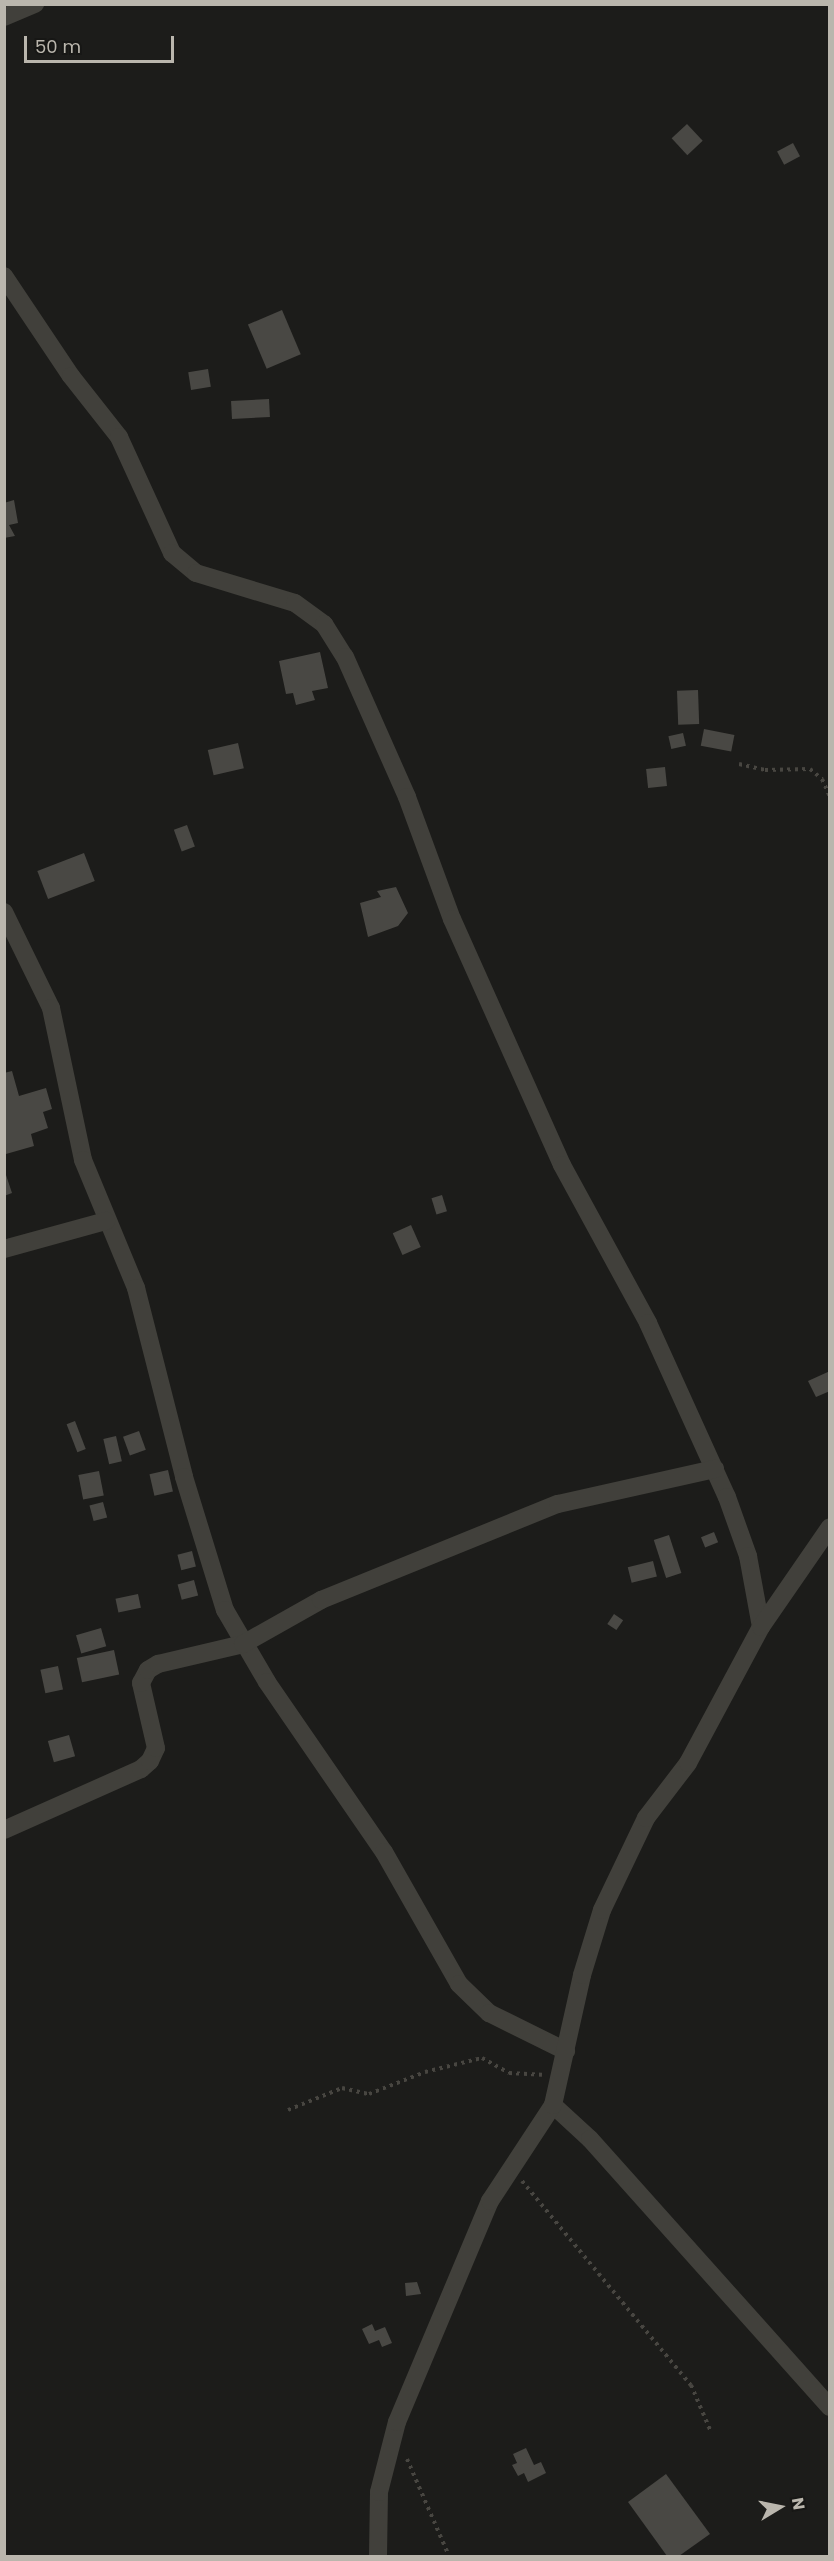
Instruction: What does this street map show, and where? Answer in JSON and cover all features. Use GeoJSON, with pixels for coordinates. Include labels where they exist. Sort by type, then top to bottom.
{"type":"FeatureCollection","features":[{"type":"Feature","properties":{"kind":"street"},"geometry":{"type":"LineString","coordinates":[[4,17],[35,4]]}},
{"type":"Feature","properties":{"kind":"street"},"geometry":{"type":"LineString","coordinates":[[4,276],[71,376],[119,437],[172,554],[196,573],[295,603],[324,624],[335,640],[385,743],[452,919],[562,1165],[648,1323],[715,1469],[748,1556],[760,1627]]}},
{"type":"Feature","properties":{"kind":"street"},"geometry":{"type":"LineString","coordinates":[[4,912],[51,1008],[75,1127],[106,1221],[136,1288],[213,1575],[225,1610],[243,1644],[384,1852],[446,1964],[471,1999],[489,2013],[566,2051]]}},
{"type":"Feature","properties":{"kind":"street"},"geometry":{"type":"LineString","coordinates":[[4,1249],[106,1221]]}},
{"type":"Feature","properties":{"kind":"street"},"geometry":{"type":"LineString","coordinates":[[4,1830],[141,1769],[150,1761],[156,1748],[141,1692],[142,1676],[148,1670],[170,1660],[243,1644],[321,1600],[558,1504],[715,1469]]}},
{"type":"Feature","properties":{"kind":"street"},"geometry":{"type":"LineString","coordinates":[[378,2556],[380,2492],[398,2422],[464,2259],[508,2169],[554,2105],[582,1975],[602,1910],[627,1853],[646,1818],[688,1763],[760,1627],[830,1527]]}},
{"type":"Feature","properties":{"kind":"street"},"geometry":{"type":"LineString","coordinates":[[554,2105],[590,2139],[830,2407]]}},
{"type":"Feature","properties":{"kind":"path"},"geometry":{"type":"LineString","coordinates":[[739,764],[765,771],[810,769],[822,779],[830,797]]}},
{"type":"Feature","properties":{"kind":"path"},"geometry":{"type":"LineString","coordinates":[[288,2110],[342,2088],[369,2094],[425,2072],[482,2058],[509,2073],[561,2076]]}},
{"type":"Feature","properties":{"kind":"path"},"geometry":{"type":"LineString","coordinates":[[508,2169],[530,2189],[691,2385],[711,2432]]}},
{"type":"Feature","properties":{"kind":"path"},"geometry":{"type":"LineString","coordinates":[[398,2422],[402,2427],[406,2458],[449,2556]]}},
{"type":"Feature","properties":{"kind":"building"},"geometry":{"type":"Polygon","coordinates":[[[687,124],[703,141],[687,155],[672,138],[687,124]]]}},
{"type":"Feature","properties":{"kind":"building"},"geometry":{"type":"Polygon","coordinates":[[[793,143],[800,156],[784,165],[777,151],[793,143]]]}},
{"type":"Feature","properties":{"kind":"building"},"geometry":{"type":"Polygon","coordinates":[[[282,310],[301,354],[267,369],[248,324],[282,310]]]}},
{"type":"Feature","properties":{"kind":"building"},"geometry":{"type":"Polygon","coordinates":[[[208,369],[211,387],[191,390],[188,372],[208,369]]]}},
{"type":"Feature","properties":{"kind":"building"},"geometry":{"type":"Polygon","coordinates":[[[269,399],[270,417],[232,419],[231,401],[269,399]]]}},
{"type":"Feature","properties":{"kind":"building"},"geometry":{"type":"Polygon","coordinates":[[[14,500],[18,523],[9,525],[15,536],[4,538],[4,503],[14,500]]]}},
{"type":"Feature","properties":{"kind":"building"},"geometry":{"type":"Polygon","coordinates":[[[320,652],[328,688],[312,691],[315,700],[296,705],[293,693],[286,694],[279,661],[320,652]]]}},
{"type":"Feature","properties":{"kind":"building"},"geometry":{"type":"Polygon","coordinates":[[[698,690],[699,724],[678,725],[677,691],[698,690]]]}},
{"type":"Feature","properties":{"kind":"building"},"geometry":{"type":"Polygon","coordinates":[[[704,729],[734,735],[731,752],[701,746],[704,729]]]}},
{"type":"Feature","properties":{"kind":"building"},"geometry":{"type":"Polygon","coordinates":[[[683,733],[686,746],[671,749],[668,736],[683,733]]]}},
{"type":"Feature","properties":{"kind":"building"},"geometry":{"type":"Polygon","coordinates":[[[238,743],[244,768],[214,775],[208,750],[238,743]]]}},
{"type":"Feature","properties":{"kind":"building"},"geometry":{"type":"Polygon","coordinates":[[[665,767],[667,786],[648,788],[646,769],[665,767]]]}},
{"type":"Feature","properties":{"kind":"building"},"geometry":{"type":"Polygon","coordinates":[[[187,825],[195,847],[182,851],[174,830],[187,825]]]}},
{"type":"Feature","properties":{"kind":"building"},"geometry":{"type":"Polygon","coordinates":[[[84,853],[95,881],[48,899],[37,871],[84,853]]]}},
{"type":"Feature","properties":{"kind":"building"},"geometry":{"type":"Polygon","coordinates":[[[396,887],[408,913],[398,926],[368,937],[360,903],[381,897],[377,891],[396,887]]]}},
{"type":"Feature","properties":{"kind":"building"},"geometry":{"type":"Polygon","coordinates":[[[12,1071],[19,1096],[46,1088],[52,1109],[43,1112],[48,1128],[31,1134],[34,1146],[6,1154],[4,1073],[12,1071]]]}},
{"type":"Feature","properties":{"kind":"building"},"geometry":{"type":"Polygon","coordinates":[[[6,1175],[12,1193],[4,1196],[4,1176],[6,1175]]]}},
{"type":"Feature","properties":{"kind":"building"},"geometry":{"type":"Polygon","coordinates":[[[442,1195],[447,1211],[436,1214],[431,1198],[442,1195]]]}},
{"type":"Feature","properties":{"kind":"building"},"geometry":{"type":"Polygon","coordinates":[[[411,1225],[421,1247],[402,1255],[393,1233],[411,1225]]]}},
{"type":"Feature","properties":{"kind":"building"},"geometry":{"type":"Polygon","coordinates":[[[830,1371],[830,1391],[816,1397],[808,1381],[830,1371]]]}},
{"type":"Feature","properties":{"kind":"building"},"geometry":{"type":"Polygon","coordinates":[[[75,1421],[86,1449],[77,1452],[67,1424],[75,1421]]]}},
{"type":"Feature","properties":{"kind":"building"},"geometry":{"type":"Polygon","coordinates":[[[139,1431],[146,1450],[130,1456],[123,1437],[139,1431]]]}},
{"type":"Feature","properties":{"kind":"building"},"geometry":{"type":"Polygon","coordinates":[[[116,1436],[122,1461],[109,1464],[103,1439],[116,1436]]]}},
{"type":"Feature","properties":{"kind":"building"},"geometry":{"type":"Polygon","coordinates":[[[168,1470],[173,1491],[154,1496],[149,1474],[168,1470]]]}},
{"type":"Feature","properties":{"kind":"building"},"geometry":{"type":"Polygon","coordinates":[[[99,1471],[104,1496],[83,1500],[78,1475],[99,1471]]]}},
{"type":"Feature","properties":{"kind":"building"},"geometry":{"type":"Polygon","coordinates":[[[103,1502],[107,1517],[94,1521],[89,1506],[103,1502]]]}},
{"type":"Feature","properties":{"kind":"building"},"geometry":{"type":"Polygon","coordinates":[[[714,1532],[718,1542],[705,1547],[701,1537],[714,1532]]]}},
{"type":"Feature","properties":{"kind":"building"},"geometry":{"type":"Polygon","coordinates":[[[669,1535],[681,1573],[666,1578],[654,1540],[669,1535]]]}},
{"type":"Feature","properties":{"kind":"building"},"geometry":{"type":"Polygon","coordinates":[[[192,1551],[196,1567],[181,1570],[177,1555],[192,1551]]]}},
{"type":"Feature","properties":{"kind":"building"},"geometry":{"type":"Polygon","coordinates":[[[653,1561],[657,1577],[632,1583],[628,1567],[653,1561]]]}},
{"type":"Feature","properties":{"kind":"building"},"geometry":{"type":"Polygon","coordinates":[[[194,1580],[198,1595],[182,1600],[178,1584],[194,1580]]]}},
{"type":"Feature","properties":{"kind":"building"},"geometry":{"type":"Polygon","coordinates":[[[138,1594],[141,1608],[118,1612],[116,1599],[138,1594]]]}},
{"type":"Feature","properties":{"kind":"building"},"geometry":{"type":"Polygon","coordinates":[[[614,1614],[623,1620],[616,1630],[607,1624],[614,1614]]]}},
{"type":"Feature","properties":{"kind":"building"},"geometry":{"type":"Polygon","coordinates":[[[101,1628],[106,1646],[81,1653],[76,1635],[101,1628]]]}},
{"type":"Feature","properties":{"kind":"building"},"geometry":{"type":"Polygon","coordinates":[[[114,1650],[119,1674],[82,1682],[77,1658],[114,1650]]]}},
{"type":"Feature","properties":{"kind":"building"},"geometry":{"type":"Polygon","coordinates":[[[58,1666],[63,1689],[45,1693],[40,1670],[58,1666]]]}},
{"type":"Feature","properties":{"kind":"building"},"geometry":{"type":"Polygon","coordinates":[[[69,1735],[75,1756],[54,1762],[48,1741],[69,1735]]]}},
{"type":"Feature","properties":{"kind":"building"},"geometry":{"type":"Polygon","coordinates":[[[417,2282],[421,2294],[406,2296],[405,2283],[417,2282]]]}},
{"type":"Feature","properties":{"kind":"building"},"geometry":{"type":"Polygon","coordinates":[[[372,2324],[375,2331],[385,2327],[392,2343],[382,2347],[379,2340],[369,2344],[362,2329],[372,2324]]]}},
{"type":"Feature","properties":{"kind":"building"},"geometry":{"type":"Polygon","coordinates":[[[526,2448],[534,2465],[541,2462],[546,2473],[528,2482],[524,2473],[518,2476],[512,2465],[517,2463],[513,2454],[526,2448]]]}},
{"type":"Feature","properties":{"kind":"building"},"geometry":{"type":"Polygon","coordinates":[[[666,2474],[710,2534],[679,2556],[667,2556],[628,2502],[666,2474]]]}}]}
